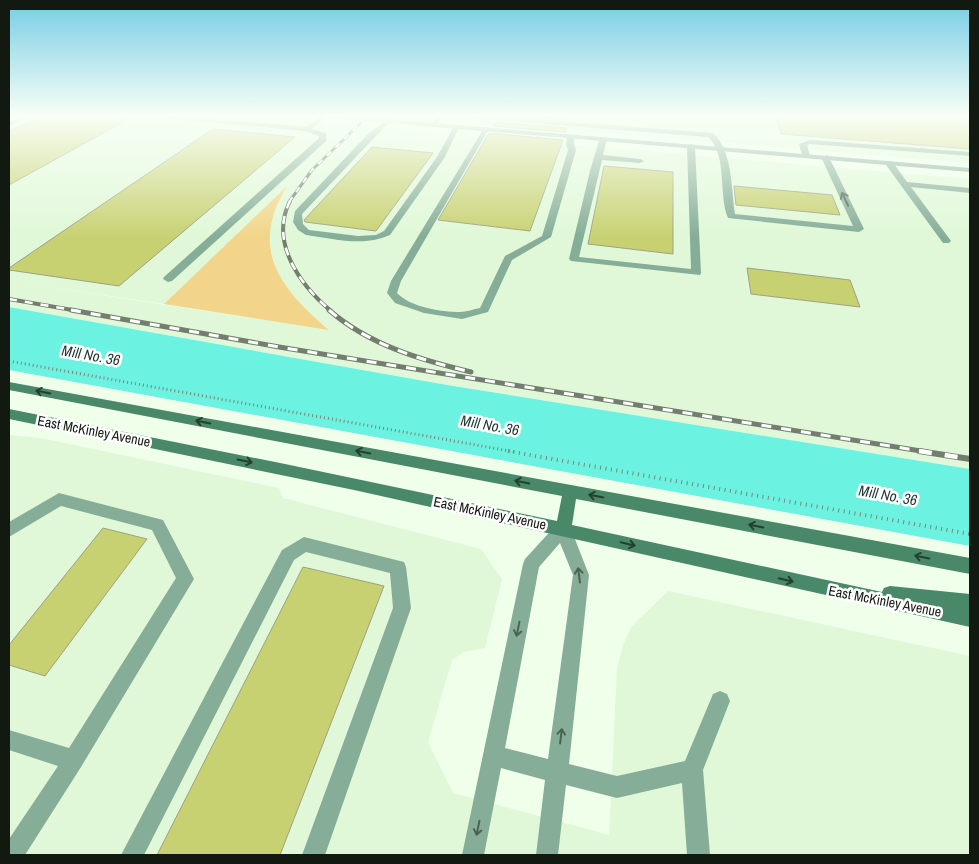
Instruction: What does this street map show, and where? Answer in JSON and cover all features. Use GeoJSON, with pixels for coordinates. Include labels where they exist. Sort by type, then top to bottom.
{"type":"FeatureCollection","features":[{"type":"Feature","properties":{"kind":"main road","name":"East McKinley Avenue"},"geometry":{"type":"LineString","coordinates":[[9,386],[970,566]]}},
{"type":"Feature","properties":{"kind":"main road","name":"East McKinley Avenue"},"geometry":{"type":"LineString","coordinates":[[9,414],[262,464],[563,529],[817,587],[970,618]]}},
{"type":"Feature","properties":{"kind":"main road"},"geometry":{"type":"LineString","coordinates":[[563,529],[570,491]]}},
{"type":"Feature","properties":{"kind":"main road"},"geometry":{"type":"LineString","coordinates":[[817,587],[970,602]]}},
{"type":"Feature","properties":{"kind":"street"},"geometry":{"type":"LineString","coordinates":[[168,279],[304,156]]}},
{"type":"Feature","properties":{"kind":"street"},"geometry":{"type":"LineString","coordinates":[[351,156],[298,213],[297,221],[299,228],[306,232],[365,239],[378,238],[388,232],[441,156]]}},
{"type":"Feature","properties":{"kind":"street"},"geometry":{"type":"LineString","coordinates":[[470,156],[396,281],[392,293],[400,302],[424,310],[462,316],[484,310],[508,258],[516,252],[535,245],[546,237],[570,156]]}},
{"type":"Feature","properties":{"kind":"street"},"geometry":{"type":"LineString","coordinates":[[640,161],[599,157],[594,171],[574,259],[696,273],[692,156]]}},
{"type":"Feature","properties":{"kind":"street"},"geometry":{"type":"LineString","coordinates":[[721,156],[730,216],[859,229],[826,158]]}},
{"type":"Feature","properties":{"kind":"street"},"geometry":{"type":"LineString","coordinates":[[809,156],[970,170]]}},
{"type":"Feature","properties":{"kind":"street"},"geometry":{"type":"LineString","coordinates":[[897,156],[902,164]]}},
{"type":"Feature","properties":{"kind":"street"},"geometry":{"type":"LineString","coordinates":[[922,156],[930,166]]}},
{"type":"Feature","properties":{"kind":"street"},"geometry":{"type":"LineString","coordinates":[[889,163],[946,241]]}},
{"type":"Feature","properties":{"kind":"street"},"geometry":{"type":"LineString","coordinates":[[904,184],[970,190]]}},
{"type":"Feature","properties":{"kind":"street"},"geometry":{"type":"LineString","coordinates":[[9,530],[59,499],[157,525],[184,579],[74,760],[12,855]]}},
{"type":"Feature","properties":{"kind":"street"},"geometry":{"type":"LineString","coordinates":[[473,855],[531,564],[563,529],[581,575],[546,855]]}},
{"type":"Feature","properties":{"kind":"street"},"geometry":{"type":"LineString","coordinates":[[132,855],[288,555],[304,544],[398,567],[402,608],[314,855]]}},
{"type":"Feature","properties":{"kind":"street"},"geometry":{"type":"LineString","coordinates":[[9,740],[74,760]]}},
{"type":"Feature","properties":{"kind":"street"},"geometry":{"type":"LineString","coordinates":[[493,756],[617,787],[692,770]]}},
{"type":"Feature","properties":{"kind":"lane"},"geometry":{"type":"LineString","coordinates":[[698,855],[692,770],[720,701]]}},
{"type":"Feature","properties":{"kind":"path"},"geometry":{"type":"LineString","coordinates":[[9,361],[970,534]]}},
{"type":"Feature","properties":{"kind":"shaded area"},"geometry":{"type":"Polygon","coordinates":[[[9,156],[708,156],[970,179],[970,469],[447,385],[9,307],[9,156]],[[285,188],[164,304],[9,281],[329,330],[306,310],[288,289],[277,272],[271,251],[269,232],[272,216],[285,188]]]}},
{"type":"Feature","properties":{"kind":"shaded area"},"geometry":{"type":"Polygon","coordinates":[[[889,156],[970,156],[970,163],[889,156]]]}},
{"type":"Feature","properties":{"kind":"shaded area"},"geometry":{"type":"Polygon","coordinates":[[[287,186],[276,208],[270,229],[270,248],[275,266],[296,298],[329,330],[164,304],[287,186]]]}},
{"type":"Feature","properties":{"kind":"shaded area"},"geometry":{"type":"Polygon","coordinates":[[[9,435],[41,438],[279,488],[283,498],[481,549],[502,579],[485,648],[464,652],[452,660],[428,742],[453,793],[609,835],[617,669],[623,645],[632,626],[668,591],[970,656],[970,855],[9,855],[9,435]]]}},
{"type":"Feature","properties":{"kind":"water","name":"Mill No. 36"},"geometry":{"type":"Polygon","coordinates":[[[9,307],[447,385],[970,469],[970,546],[9,370],[9,307]]]}},
{"type":"Feature","properties":{"kind":"building"},"geometry":{"type":"Polygon","coordinates":[[[9,156],[61,156],[9,185],[9,156]]]}},
{"type":"Feature","properties":{"kind":"building"},"geometry":{"type":"Polygon","coordinates":[[[173,156],[272,156],[119,286],[9,270],[9,268],[173,156]]]}},
{"type":"Feature","properties":{"kind":"building"},"geometry":{"type":"Polygon","coordinates":[[[363,156],[431,156],[376,231],[305,222],[304,220],[363,156]]]}},
{"type":"Feature","properties":{"kind":"building"},"geometry":{"type":"Polygon","coordinates":[[[475,156],[557,156],[530,231],[438,220],[475,156]]]}},
{"type":"Feature","properties":{"kind":"building"},"geometry":{"type":"Polygon","coordinates":[[[604,166],[673,172],[673,254],[588,244],[604,166]]]}},
{"type":"Feature","properties":{"kind":"building"},"geometry":{"type":"Polygon","coordinates":[[[734,186],[832,195],[840,215],[736,205],[734,186]]]}},
{"type":"Feature","properties":{"kind":"building"},"geometry":{"type":"Polygon","coordinates":[[[747,268],[850,280],[860,307],[751,294],[747,268]]]}},
{"type":"Feature","properties":{"kind":"building"},"geometry":{"type":"Polygon","coordinates":[[[103,528],[147,539],[45,676],[9,665],[9,645],[103,528]]]}},
{"type":"Feature","properties":{"kind":"building"},"geometry":{"type":"Polygon","coordinates":[[[303,567],[384,586],[280,855],[157,855],[303,567]]]}},
{"type":"Feature","properties":{"kind":"railway"},"geometry":{"type":"LineString","coordinates":[[289,202],[312,170],[326,156]]}},
{"type":"Feature","properties":{"kind":"railway"},"geometry":{"type":"LineString","coordinates":[[290,201],[284,216],[283,232],[291,262],[309,289],[331,311]]}},
{"type":"Feature","properties":{"kind":"railway"},"geometry":{"type":"LineString","coordinates":[[9,299],[78,311]]}},
{"type":"Feature","properties":{"kind":"railway"},"geometry":{"type":"LineString","coordinates":[[71,310],[279,347],[927,452]]}},
{"type":"Feature","properties":{"kind":"railway"},"geometry":{"type":"LineString","coordinates":[[329,310],[361,333],[396,350],[471,372]]}},
{"type":"Feature","properties":{"kind":"railway"},"geometry":{"type":"LineString","coordinates":[[919,451],[970,459]]}}]}
